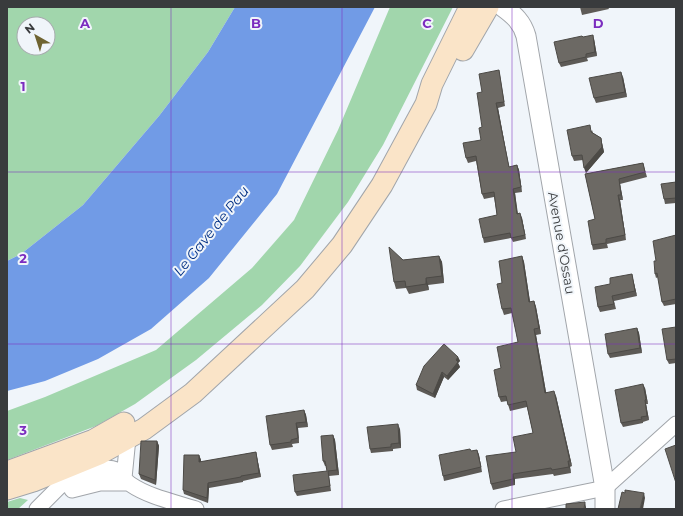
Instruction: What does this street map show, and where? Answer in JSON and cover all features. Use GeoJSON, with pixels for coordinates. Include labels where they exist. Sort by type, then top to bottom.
{"type":"FeatureCollection","features":[{"type":"Feature","properties":{"kind":"main road"},"geometry":{"type":"LineString","coordinates":[[7,489],[33,481],[99,454],[144,429],[193,393],[305,289],[342,246],[382,185],[426,104],[432,84],[470,7]]}},
{"type":"Feature","properties":{"kind":"main road"},"geometry":{"type":"LineString","coordinates":[[426,104],[442,87],[488,7]]}},
{"type":"Feature","properties":{"kind":"main road"},"geometry":{"type":"LineString","coordinates":[[7,472],[94,440],[141,414],[193,380],[264,328]]}},
{"type":"Feature","properties":{"kind":"street","name":"Avenue d'Ossau"},"geometry":{"type":"LineString","coordinates":[[502,7],[514,15],[523,27],[526,36],[605,488],[605,509]]}},
{"type":"Feature","properties":{"kind":"street"},"geometry":{"type":"LineString","coordinates":[[503,509],[605,488],[676,424]]}},
{"type":"Feature","properties":{"kind":"street"},"geometry":{"type":"LineString","coordinates":[[126,480],[128,438]]}},
{"type":"Feature","properties":{"kind":"street"},"geometry":{"type":"LineString","coordinates":[[40,506],[64,492],[100,482],[126,480],[140,490],[196,509]]}},
{"type":"Feature","properties":{"kind":"green space"},"geometry":{"type":"Polygon","coordinates":[[[7,7],[235,7],[208,52],[159,116],[83,205],[21,254],[7,261],[7,7]]]}},
{"type":"Feature","properties":{"kind":"green space"},"geometry":{"type":"Polygon","coordinates":[[[390,7],[453,7],[383,145],[348,202],[300,266],[262,305],[196,360],[135,404],[96,426],[7,460],[7,411],[45,397],[156,350],[252,268],[294,220],[338,130],[390,7]]]}},
{"type":"Feature","properties":{"kind":"green space"},"geometry":{"type":"Polygon","coordinates":[[[20,498],[28,500],[18,509],[7,509],[7,502],[20,498]]]}},
{"type":"Feature","properties":{"kind":"water","name":"Le Gave de Pau"},"geometry":{"type":"Polygon","coordinates":[[[235,7],[375,7],[277,194],[209,278],[151,329],[98,359],[45,381],[7,391],[7,261],[21,254],[83,205],[159,116],[208,52],[235,7]]]}},
{"type":"Feature","properties":{"kind":"building"},"geometry":{"type":"Polygon","coordinates":[[[593,35],[595,52],[586,54],[586,57],[559,63],[554,42],[593,35]]]}},
{"type":"Feature","properties":{"kind":"building"},"geometry":{"type":"Polygon","coordinates":[[[499,70],[504,102],[496,103],[509,167],[517,165],[521,187],[513,189],[517,214],[520,213],[525,235],[511,238],[510,233],[483,238],[479,219],[497,215],[494,192],[482,194],[476,156],[466,158],[463,143],[481,140],[479,128],[482,127],[477,93],[482,92],[479,74],[499,70]]]}},
{"type":"Feature","properties":{"kind":"building"},"geometry":{"type":"Polygon","coordinates":[[[621,72],[625,92],[594,98],[589,78],[621,72]]]}},
{"type":"Feature","properties":{"kind":"building"},"geometry":{"type":"Polygon","coordinates":[[[590,125],[591,132],[601,138],[602,147],[584,168],[582,155],[572,156],[567,130],[590,125]]]}},
{"type":"Feature","properties":{"kind":"building"},"geometry":{"type":"Polygon","coordinates":[[[643,163],[645,172],[619,179],[621,195],[618,195],[625,235],[606,239],[606,243],[592,245],[588,221],[595,219],[585,174],[643,163]]]}},
{"type":"Feature","properties":{"kind":"building"},"geometry":{"type":"Polygon","coordinates":[[[676,182],[676,198],[664,199],[661,184],[676,182]]]}},
{"type":"Feature","properties":{"kind":"building"},"geometry":{"type":"Polygon","coordinates":[[[676,235],[676,299],[662,302],[657,273],[655,274],[654,261],[656,261],[653,241],[676,235]]]}},
{"type":"Feature","properties":{"kind":"building"},"geometry":{"type":"Polygon","coordinates":[[[389,247],[403,260],[439,256],[442,276],[426,278],[426,284],[406,287],[405,281],[394,282],[389,247]]]}},
{"type":"Feature","properties":{"kind":"building"},"geometry":{"type":"Polygon","coordinates":[[[522,256],[529,302],[534,301],[539,328],[534,329],[545,393],[554,391],[570,461],[568,461],[569,467],[552,470],[551,468],[513,474],[513,479],[491,484],[486,456],[516,452],[513,437],[533,433],[526,401],[508,405],[506,396],[499,397],[494,370],[501,368],[497,347],[518,342],[511,308],[502,309],[497,284],[502,283],[499,261],[522,256]]]}},
{"type":"Feature","properties":{"kind":"building"},"geometry":{"type":"Polygon","coordinates":[[[632,274],[635,291],[612,296],[614,304],[598,307],[595,287],[610,284],[610,278],[632,274]]]}},
{"type":"Feature","properties":{"kind":"building"},"geometry":{"type":"Polygon","coordinates":[[[676,327],[676,359],[667,360],[662,329],[676,327]]]}},
{"type":"Feature","properties":{"kind":"building"},"geometry":{"type":"Polygon","coordinates":[[[637,328],[640,348],[608,354],[605,334],[637,328]]]}},
{"type":"Feature","properties":{"kind":"building"},"geometry":{"type":"Polygon","coordinates":[[[444,344],[458,357],[456,360],[458,362],[447,376],[442,372],[433,394],[416,385],[424,366],[444,344]]]}},
{"type":"Feature","properties":{"kind":"building"},"geometry":{"type":"Polygon","coordinates":[[[643,384],[647,416],[641,417],[642,419],[621,423],[615,390],[643,384]]]}},
{"type":"Feature","properties":{"kind":"building"},"geometry":{"type":"Polygon","coordinates":[[[304,410],[306,422],[296,423],[298,438],[291,440],[291,442],[270,445],[266,416],[304,410]]]}},
{"type":"Feature","properties":{"kind":"building"},"geometry":{"type":"Polygon","coordinates":[[[398,424],[399,443],[391,444],[391,447],[370,449],[367,427],[398,424]]]}},
{"type":"Feature","properties":{"kind":"building"},"geometry":{"type":"Polygon","coordinates":[[[333,435],[337,470],[328,471],[330,486],[295,492],[293,475],[327,471],[325,461],[323,461],[321,436],[333,435]]]}},
{"type":"Feature","properties":{"kind":"building"},"geometry":{"type":"Polygon","coordinates":[[[141,441],[157,441],[155,480],[139,474],[141,441]]]}},
{"type":"Feature","properties":{"kind":"building"},"geometry":{"type":"Polygon","coordinates":[[[676,445],[676,483],[665,449],[676,445]]]}},
{"type":"Feature","properties":{"kind":"building"},"geometry":{"type":"Polygon","coordinates":[[[470,449],[471,451],[477,450],[481,467],[443,476],[439,455],[470,449]]]}},
{"type":"Feature","properties":{"kind":"building"},"geometry":{"type":"Polygon","coordinates":[[[256,452],[259,473],[208,483],[207,498],[183,490],[184,455],[199,455],[199,462],[256,452]]]}},
{"type":"Feature","properties":{"kind":"building"},"geometry":{"type":"Polygon","coordinates":[[[625,490],[644,493],[640,509],[618,509],[622,492],[625,493],[625,490]]]}},
{"type":"Feature","properties":{"kind":"building"},"geometry":{"type":"Polygon","coordinates":[[[585,502],[584,509],[566,509],[566,504],[585,502]]]}}]}
